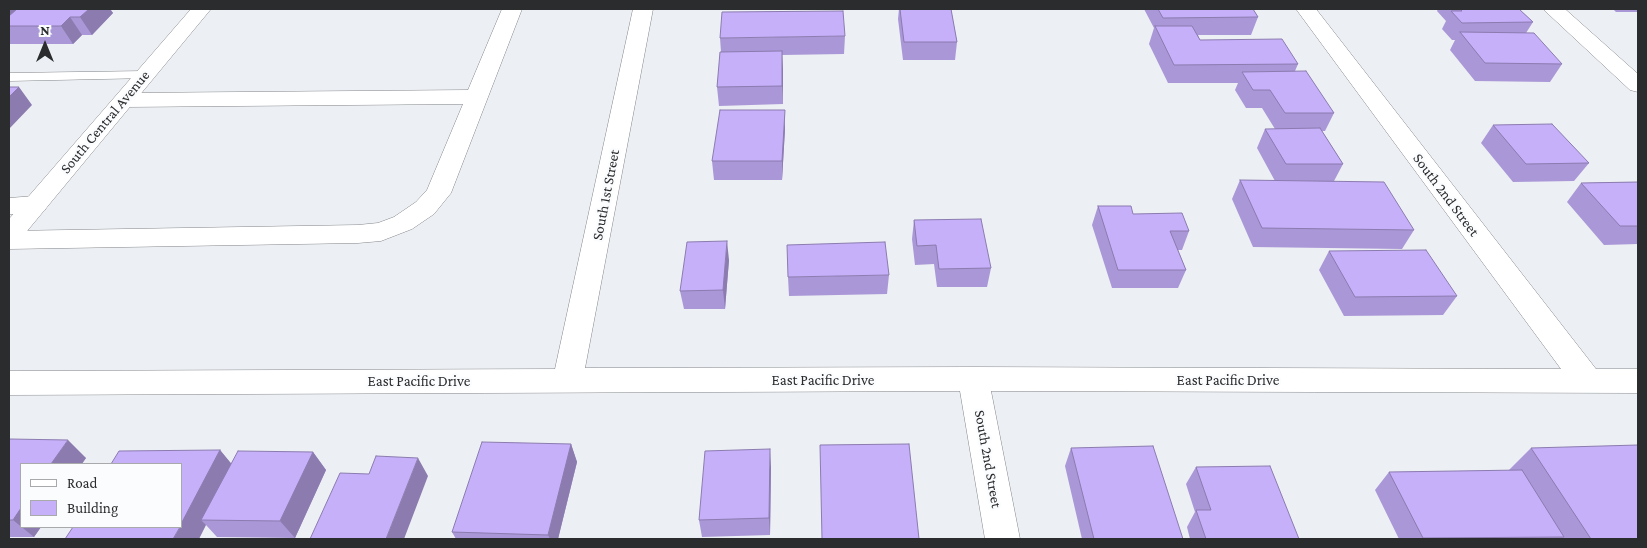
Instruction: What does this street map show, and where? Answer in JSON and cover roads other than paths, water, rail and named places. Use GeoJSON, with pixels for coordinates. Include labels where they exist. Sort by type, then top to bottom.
{"type":"FeatureCollection","features":[{"type":"Feature","properties":{"kind":"street","name":"South Central Avenue"},"geometry":{"type":"LineString","coordinates":[[9,236],[201,9]]}},
{"type":"Feature","properties":{"kind":"street"},"geometry":{"type":"LineString","coordinates":[[9,240],[358,234],[381,232],[404,223],[425,208],[438,192],[512,9]]}},
{"type":"Feature","properties":{"kind":"street","name":"South 1st Street"},"geometry":{"type":"LineString","coordinates":[[568,380],[644,9]]}},
{"type":"Feature","properties":{"kind":"street","name":"South 2nd Street"},"geometry":{"type":"LineString","coordinates":[[1306,9],[1587,380]]}},
{"type":"Feature","properties":{"kind":"street"},"geometry":{"type":"LineString","coordinates":[[1553,9],[1638,85]]}},
{"type":"Feature","properties":{"kind":"street"},"geometry":{"type":"LineString","coordinates":[[125,100],[476,97]]}},
{"type":"Feature","properties":{"kind":"street"},"geometry":{"type":"LineString","coordinates":[[9,206],[35,205]]}},
{"type":"Feature","properties":{"kind":"street","name":"East Pacific Drive"},"geometry":{"type":"LineString","coordinates":[[9,383],[974,379],[1638,381]]}},
{"type":"Feature","properties":{"kind":"street","name":"South 2nd Street"},"geometry":{"type":"LineString","coordinates":[[974,379],[1002,539]]}},
{"type":"Feature","properties":{"kind":"lane"},"geometry":{"type":"LineString","coordinates":[[9,77],[145,75]]}}]}
